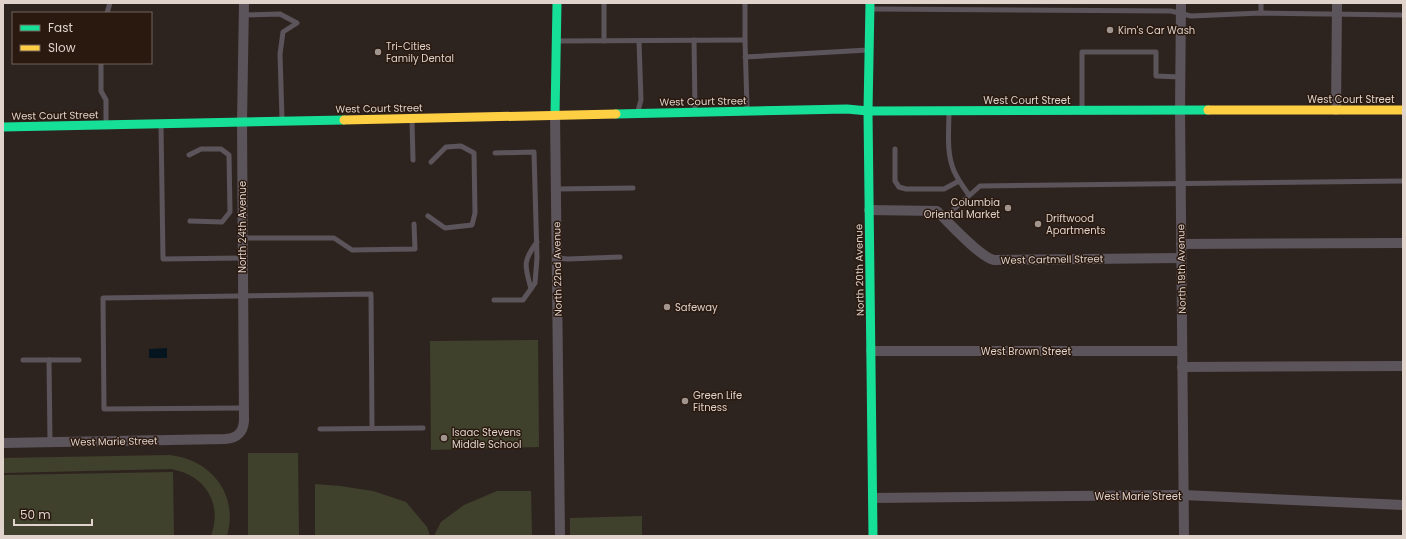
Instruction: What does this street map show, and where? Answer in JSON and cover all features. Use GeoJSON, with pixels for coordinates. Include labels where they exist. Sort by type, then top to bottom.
{"type":"FeatureCollection","features":[{"type":"Feature","properties":{"kind":"main road","name":"North 22nd Avenue"},"geometry":{"type":"LineString","coordinates":[[555,115],[557,3]]}},
{"type":"Feature","properties":{"kind":"main road","name":"North 20th Avenue"},"geometry":{"type":"LineString","coordinates":[[870,6],[868,111],[873,536]]}},
{"type":"Feature","properties":{"kind":"main road","name":"West Court Street"},"geometry":{"type":"LineString","coordinates":[[3,127],[747,111],[1403,110]]}},
{"type":"Feature","properties":{"kind":"street","name":"North 24th Avenue"},"geometry":{"type":"LineString","coordinates":[[225,439],[234,437],[241,432],[243,428],[244,408],[242,122],[244,3]]}},
{"type":"Feature","properties":{"kind":"street","name":"North 19th Avenue"},"geometry":{"type":"LineString","coordinates":[[1181,3],[1180,184],[1184,536]]}},
{"type":"Feature","properties":{"kind":"street"},"geometry":{"type":"LineString","coordinates":[[1336,110],[1337,3]]}},
{"type":"Feature","properties":{"kind":"street","name":"North 22nd Avenue"},"geometry":{"type":"LineString","coordinates":[[555,115],[560,536]]}},
{"type":"Feature","properties":{"kind":"street","name":"West Cartmell Street"},"geometry":{"type":"LineString","coordinates":[[869,210],[935,210],[978,250],[990,259],[1181,258]]}},
{"type":"Feature","properties":{"kind":"street"},"geometry":{"type":"LineString","coordinates":[[1181,244],[1403,243]]}},
{"type":"Feature","properties":{"kind":"street","name":"West Brown Street"},"geometry":{"type":"LineString","coordinates":[[871,351],[1182,351]]}},
{"type":"Feature","properties":{"kind":"street"},"geometry":{"type":"LineString","coordinates":[[1182,367],[1403,366]]}},
{"type":"Feature","properties":{"kind":"street","name":"West Marie Street"},"geometry":{"type":"LineString","coordinates":[[3,443],[225,439]]}},
{"type":"Feature","properties":{"kind":"street","name":"West Marie Street"},"geometry":{"type":"LineString","coordinates":[[873,498],[1183,495],[1403,505]]}},
{"type":"Feature","properties":{"kind":"lane"},"geometry":{"type":"LineString","coordinates":[[604,3],[604,41]]}},
{"type":"Feature","properties":{"kind":"lane"},"geometry":{"type":"LineString","coordinates":[[745,3],[744,40],[747,111]]}},
{"type":"Feature","properties":{"kind":"lane"},"geometry":{"type":"LineString","coordinates":[[1261,3],[1261,13]]}},
{"type":"Feature","properties":{"kind":"lane"},"geometry":{"type":"LineString","coordinates":[[870,6],[1170,11],[1191,16],[1261,13],[1403,15]]}},
{"type":"Feature","properties":{"kind":"lane"},"geometry":{"type":"LineString","coordinates":[[243,15],[280,14],[297,22],[283,32],[280,54],[282,121]]}},
{"type":"Feature","properties":{"kind":"lane"},"geometry":{"type":"LineString","coordinates":[[694,40],[695,112]]}},
{"type":"Feature","properties":{"kind":"lane"},"geometry":{"type":"LineString","coordinates":[[556,41],[744,40]]}},
{"type":"Feature","properties":{"kind":"lane"},"geometry":{"type":"LineString","coordinates":[[637,114],[640,100],[639,41]]}},
{"type":"Feature","properties":{"kind":"lane"},"geometry":{"type":"LineString","coordinates":[[745,56],[869,50]]}},
{"type":"Feature","properties":{"kind":"lane"},"geometry":{"type":"LineString","coordinates":[[1082,110],[1082,52],[1156,52],[1156,76],[1180,76]]}},
{"type":"Feature","properties":{"kind":"lane"},"geometry":{"type":"LineString","coordinates":[[101,64],[102,91],[106,100],[106,125]]}},
{"type":"Feature","properties":{"kind":"lane"},"geometry":{"type":"LineString","coordinates":[[949,111],[949,152],[954,172],[970,195]]}},
{"type":"Feature","properties":{"kind":"lane"},"geometry":{"type":"LineString","coordinates":[[412,118],[413,160]]}},
{"type":"Feature","properties":{"kind":"lane"},"geometry":{"type":"LineString","coordinates":[[162,124],[164,259],[242,258]]}},
{"type":"Feature","properties":{"kind":"lane"},"geometry":{"type":"LineString","coordinates":[[428,216],[445,228],[472,225],[475,213],[474,153],[460,146],[446,147],[431,162]]}},
{"type":"Feature","properties":{"kind":"lane"},"geometry":{"type":"LineString","coordinates":[[895,148],[895,181],[899,187],[906,189],[944,189],[959,181]]}},
{"type":"Feature","properties":{"kind":"lane"},"geometry":{"type":"LineString","coordinates":[[189,155],[201,149],[221,149],[229,155],[230,212],[222,222],[190,221]]}},
{"type":"Feature","properties":{"kind":"lane"},"geometry":{"type":"LineString","coordinates":[[494,300],[523,300],[535,283],[538,258],[534,152],[495,153]]}},
{"type":"Feature","properties":{"kind":"lane"},"geometry":{"type":"LineString","coordinates":[[944,218],[980,186],[1403,182]]}},
{"type":"Feature","properties":{"kind":"lane"},"geometry":{"type":"LineString","coordinates":[[556,189],[633,188]]}},
{"type":"Feature","properties":{"kind":"lane"},"geometry":{"type":"LineString","coordinates":[[242,238],[334,238],[352,250],[415,249],[414,224]]}},
{"type":"Feature","properties":{"kind":"lane"},"geometry":{"type":"LineString","coordinates":[[531,289],[525,266],[528,253],[537,242]]}},
{"type":"Feature","properties":{"kind":"lane"},"geometry":{"type":"LineString","coordinates":[[557,258],[620,257]]}},
{"type":"Feature","properties":{"kind":"lane"},"geometry":{"type":"LineString","coordinates":[[244,408],[104,409],[103,298],[371,294],[372,428]]}},
{"type":"Feature","properties":{"kind":"lane"},"geometry":{"type":"LineString","coordinates":[[23,360],[80,360]]}},
{"type":"Feature","properties":{"kind":"lane"},"geometry":{"type":"LineString","coordinates":[[49,360],[50,442]]}},
{"type":"Feature","properties":{"kind":"lane"},"geometry":{"type":"LineString","coordinates":[[320,429],[423,428]]}},
{"type":"Feature","properties":{"kind":"green space"},"geometry":{"type":"Polygon","coordinates":[[[538,340],[539,447],[431,450],[430,341],[538,340]]]}},
{"type":"Feature","properties":{"kind":"green space"},"geometry":{"type":"Polygon","coordinates":[[[248,453],[298,453],[299,536],[248,536],[248,453]]]}},
{"type":"Feature","properties":{"kind":"green space"},"geometry":{"type":"Polygon","coordinates":[[[170,455],[185,458],[198,464],[209,472],[218,482],[225,493],[229,506],[230,521],[227,536],[211,536],[215,512],[213,502],[202,484],[183,472],[171,469],[3,473],[3,458],[170,455]]]}},
{"type":"Feature","properties":{"kind":"green space"},"geometry":{"type":"Polygon","coordinates":[[[173,472],[174,536],[3,536],[3,475],[173,472]]]}},
{"type":"Feature","properties":{"kind":"green space"},"geometry":{"type":"Polygon","coordinates":[[[315,484],[373,491],[406,502],[427,527],[430,536],[315,536],[315,484]]]}},
{"type":"Feature","properties":{"kind":"green space"},"geometry":{"type":"Polygon","coordinates":[[[497,491],[531,491],[532,536],[434,536],[441,522],[464,505],[497,491]]]}},
{"type":"Feature","properties":{"kind":"green space"},"geometry":{"type":"Polygon","coordinates":[[[642,516],[642,536],[570,536],[570,518],[642,516]]]}},
{"type":"Feature","properties":{"kind":"water"},"geometry":{"type":"Polygon","coordinates":[[[167,348],[167,358],[149,358],[149,349],[167,348]]]}},
{"type":"Feature","properties":{"kind":"traffic: fast"},"geometry":{"type":"LineString","coordinates":[[555,115],[557,3]]}},
{"type":"Feature","properties":{"kind":"traffic: fast"},"geometry":{"type":"LineString","coordinates":[[870,3],[868,111],[873,536]]}},
{"type":"Feature","properties":{"kind":"traffic: fast"},"geometry":{"type":"LineString","coordinates":[[616,114],[847,109],[868,111]]}},
{"type":"Feature","properties":{"kind":"traffic: fast"},"geometry":{"type":"LineString","coordinates":[[868,111],[1208,110]]}},
{"type":"Feature","properties":{"kind":"traffic: fast"},"geometry":{"type":"LineString","coordinates":[[3,127],[344,120]]}},
{"type":"Feature","properties":{"kind":"traffic: slow"},"geometry":{"type":"LineString","coordinates":[[1208,110],[1403,110]]}},
{"type":"Feature","properties":{"kind":"traffic: slow"},"geometry":{"type":"LineString","coordinates":[[344,120],[616,114]]}},
{"type":"Feature","properties":{"kind":"place","name":"Kim's Car Wash"},"geometry":{"type":"Point","coordinates":[1110,30]}},
{"type":"Feature","properties":{"kind":"place","name":"Tri-Cities Family Dental"},"geometry":{"type":"Point","coordinates":[378,52]}},
{"type":"Feature","properties":{"kind":"place","name":"Columbia Oriental Market"},"geometry":{"type":"Point","coordinates":[1008,208]}},
{"type":"Feature","properties":{"kind":"place","name":"Driftwood Apartments"},"geometry":{"type":"Point","coordinates":[1038,224]}},
{"type":"Feature","properties":{"kind":"place","name":"Safeway"},"geometry":{"type":"Point","coordinates":[667,307]}},
{"type":"Feature","properties":{"kind":"place","name":"Green Life Fitness"},"geometry":{"type":"Point","coordinates":[685,401]}},
{"type":"Feature","properties":{"kind":"place","name":"Isaac Stevens Middle School"},"geometry":{"type":"Point","coordinates":[444,438]}}]}
